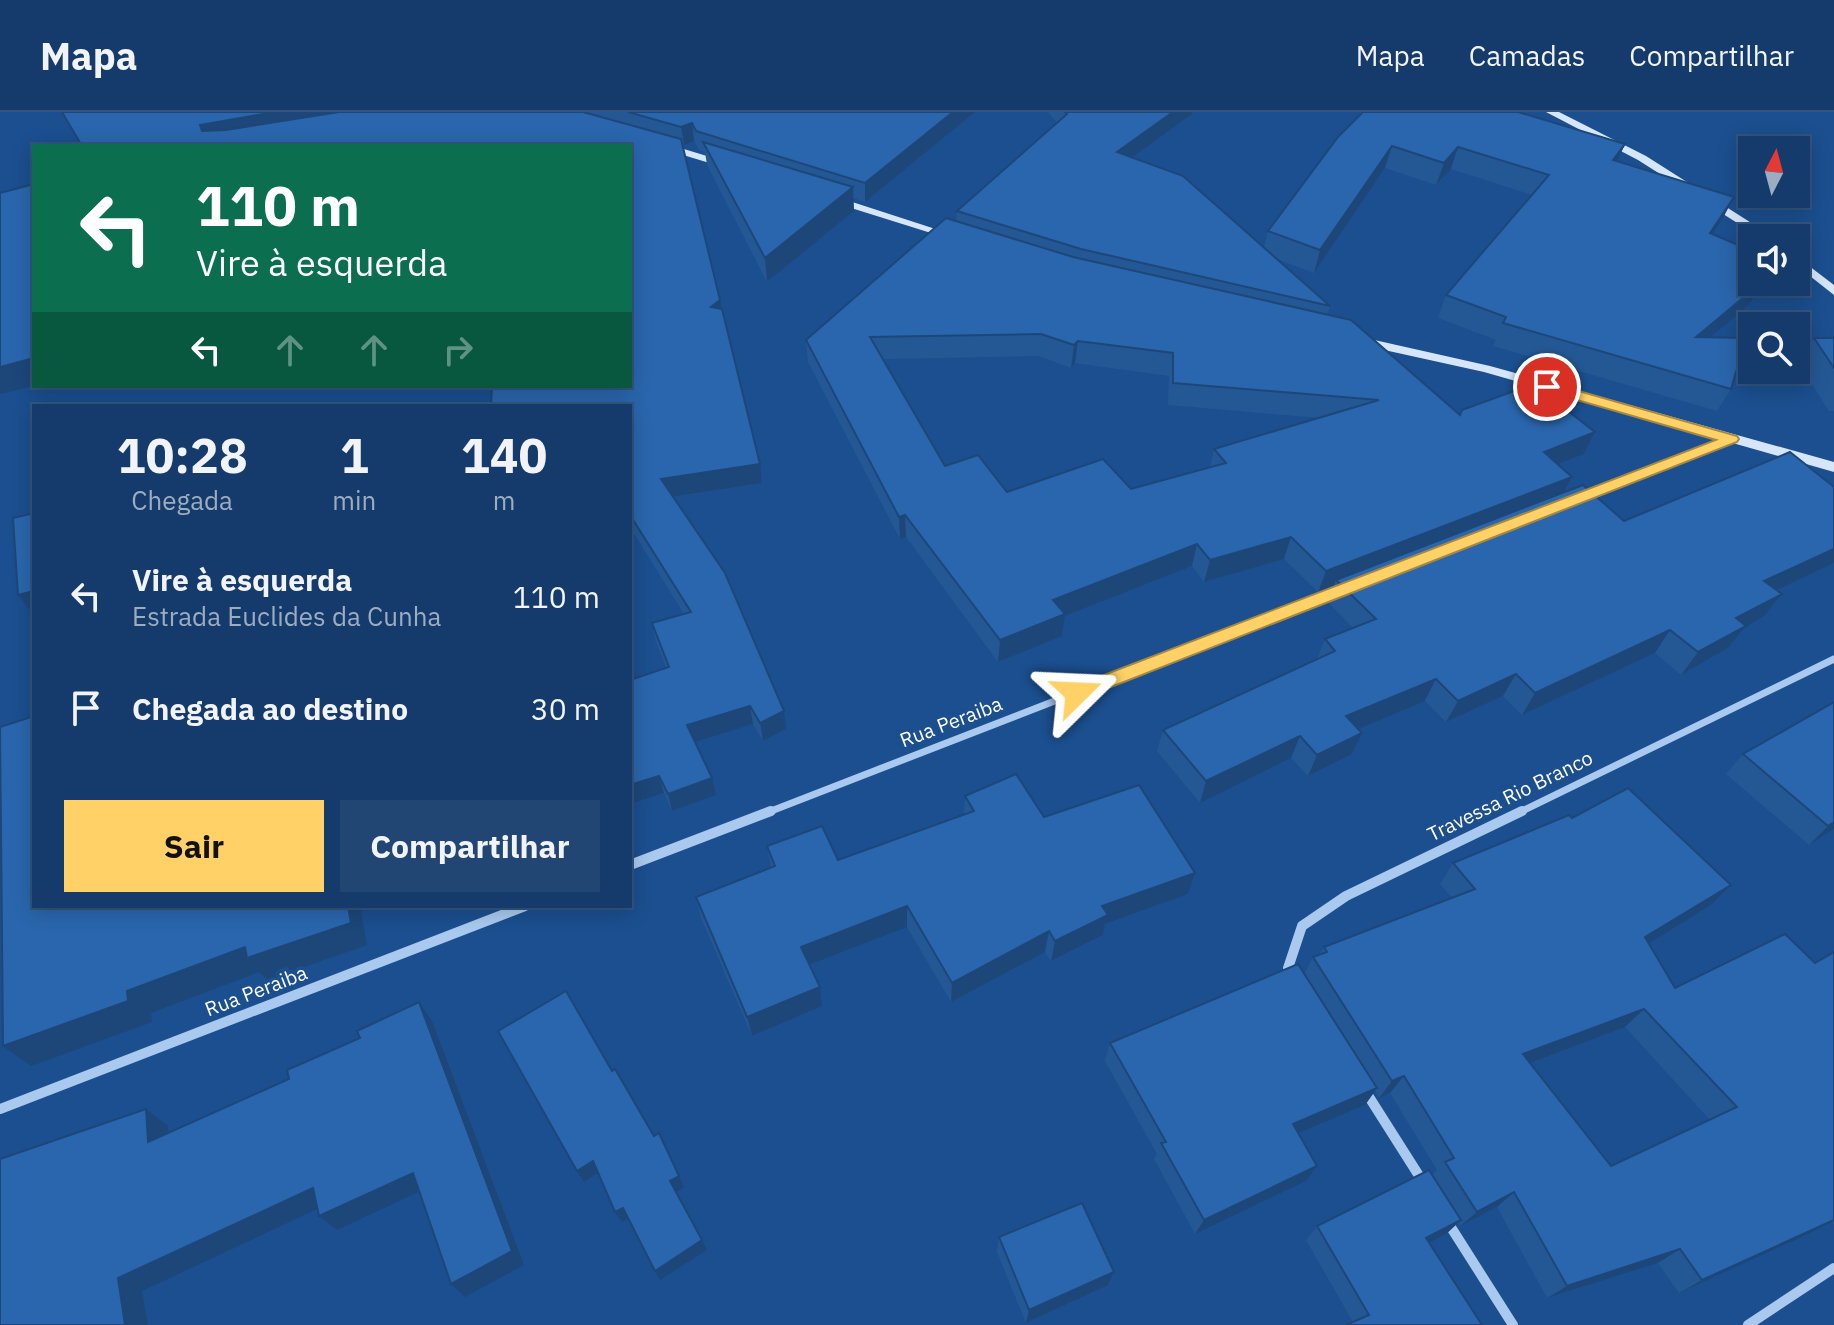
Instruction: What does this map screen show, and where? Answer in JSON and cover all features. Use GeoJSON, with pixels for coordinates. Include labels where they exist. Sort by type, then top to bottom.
{"type":"FeatureCollection","features":[{"type":"Feature","properties":{"kind":"street"},"geometry":{"type":"LineString","coordinates":[[1551,112],[1642,158],[1747,224]]}},
{"type":"Feature","properties":{"kind":"street"},"geometry":{"type":"LineString","coordinates":[[649,141],[738,168]]}},
{"type":"Feature","properties":{"kind":"street"},"geometry":{"type":"LineString","coordinates":[[825,196],[957,238]]}},
{"type":"Feature","properties":{"kind":"street"},"geometry":{"type":"LineString","coordinates":[[1810,271],[1834,291]]}},
{"type":"Feature","properties":{"kind":"street"},"geometry":{"type":"LineString","coordinates":[[1348,338],[1486,369],[1834,467]]}},
{"type":"Feature","properties":{"kind":"street"},"geometry":{"type":"LineString","coordinates":[[1568,502],[1732,439]]}},
{"type":"Feature","properties":{"kind":"street","name":"Rua Peraiba"},"geometry":{"type":"LineString","coordinates":[[632,864],[1345,589]]}},
{"type":"Feature","properties":{"kind":"street","name":"Travessa Rio Branco"},"geometry":{"type":"LineString","coordinates":[[1297,981],[1288,968],[1302,926],[1346,896],[1834,659]]}},
{"type":"Feature","properties":{"kind":"street","name":"Rua Peraiba"},"geometry":{"type":"LineString","coordinates":[[0,1109],[520,908]]}},
{"type":"Feature","properties":{"kind":"street"},"geometry":{"type":"LineString","coordinates":[[1355,1074],[1430,1193]]}},
{"type":"Feature","properties":{"kind":"street"},"geometry":{"type":"LineString","coordinates":[[1438,1206],[1513,1325]]}},
{"type":"Feature","properties":{"kind":"street"},"geometry":{"type":"LineString","coordinates":[[1748,1325],[1834,1268]]}},
{"type":"Feature","properties":{"kind":"building"},"geometry":{"type":"Polygon","coordinates":[[[62,112],[274,112],[200,125],[202,131],[339,112],[583,112],[681,139],[720,300],[711,307],[722,309],[760,464],[661,479],[725,573],[784,711],[760,723],[750,706],[687,725],[712,778],[668,794],[659,776],[632,784],[632,679],[669,667],[652,623],[691,612],[632,518],[632,404],[491,404],[492,388],[632,388],[632,144],[81,144],[62,112]]]}},
{"type":"Feature","properties":{"kind":"building"},"geometry":{"type":"Polygon","coordinates":[[[628,112],[953,112],[865,183],[696,131],[692,123],[681,127],[628,112]]]}},
{"type":"Feature","properties":{"kind":"building"},"geometry":{"type":"Polygon","coordinates":[[[1065,112],[1173,112],[1117,152],[1183,176],[1330,306],[1081,249],[957,211],[1067,114],[1065,112]]]}},
{"type":"Feature","properties":{"kind":"building"},"geometry":{"type":"Polygon","coordinates":[[[1363,112],[1518,112],[1625,144],[1613,160],[1734,197],[1710,233],[1738,245],[1738,296],[1745,296],[1696,337],[1738,338],[1738,365],[1731,389],[1503,323],[1506,317],[1446,295],[1549,175],[1458,147],[1444,163],[1392,146],[1320,250],[1268,231],[1338,137],[1363,112]]]}},
{"type":"Feature","properties":{"kind":"building"},"geometry":{"type":"Polygon","coordinates":[[[703,142],[853,187],[765,258],[703,142]]]}},
{"type":"Feature","properties":{"kind":"building"},"geometry":{"type":"Polygon","coordinates":[[[32,185],[32,359],[0,367],[0,193],[32,185]]]}},
{"type":"Feature","properties":{"kind":"building"},"geometry":{"type":"Polygon","coordinates":[[[946,218],[1073,257],[1351,320],[1460,415],[1462,410],[1533,384],[1595,432],[1544,452],[1572,477],[1326,571],[1291,537],[1210,560],[1197,544],[1053,600],[1065,614],[1000,640],[905,515],[899,517],[806,340],[946,218]],[[1041,334],[870,337],[945,466],[978,455],[1007,492],[1103,459],[1131,489],[1226,463],[1214,449],[1379,400],[1173,383],[1173,353],[1078,341],[1074,345],[1041,334]]]}},
{"type":"Feature","properties":{"kind":"building"},"geometry":{"type":"Polygon","coordinates":[[[1814,338],[1834,338],[1834,368],[1814,338]]]}},
{"type":"Feature","properties":{"kind":"building"},"geometry":{"type":"Polygon","coordinates":[[[1790,452],[1834,487],[1834,549],[1764,581],[1782,594],[1736,618],[1746,626],[1698,652],[1670,630],[1535,693],[1516,674],[1458,701],[1436,679],[1346,716],[1362,733],[1317,755],[1300,736],[1206,781],[1163,730],[1335,651],[1325,639],[1376,619],[1336,580],[1583,485],[1624,521],[1790,452]]]}},
{"type":"Feature","properties":{"kind":"building"},"geometry":{"type":"Polygon","coordinates":[[[32,513],[32,592],[18,595],[13,518],[32,513]]]}},
{"type":"Feature","properties":{"kind":"building"},"geometry":{"type":"Polygon","coordinates":[[[1834,702],[1834,822],[1828,826],[1743,754],[1834,702]]]}},
{"type":"Feature","properties":{"kind":"building"},"geometry":{"type":"Polygon","coordinates":[[[32,717],[32,908],[348,908],[351,923],[247,958],[245,947],[127,991],[128,1001],[3,1046],[0,727],[32,717]]]}},
{"type":"Feature","properties":{"kind":"building"},"geometry":{"type":"Polygon","coordinates":[[[1016,774],[1044,817],[1139,785],[1195,873],[1102,906],[1108,915],[1055,941],[1049,931],[952,983],[907,906],[801,947],[820,987],[747,1017],[696,897],[775,866],[767,846],[822,826],[838,860],[974,811],[965,796],[1016,774]]]}},
{"type":"Feature","properties":{"kind":"building"},"geometry":{"type":"Polygon","coordinates":[[[1628,788],[1731,885],[1645,937],[1675,988],[1785,934],[1815,963],[1834,952],[1834,1220],[1702,1280],[1680,1249],[1567,1286],[1514,1192],[1477,1212],[1445,1162],[1454,1158],[1404,1076],[1392,1081],[1313,957],[1327,952],[1324,947],[1475,889],[1453,863],[1569,815],[1572,818],[1628,788]],[[1644,1009],[1523,1054],[1611,1166],[1737,1107],[1644,1009]]]}},
{"type":"Feature","properties":{"kind":"building"},"geometry":{"type":"Polygon","coordinates":[[[1298,964],[1377,1088],[1293,1124],[1317,1166],[1204,1220],[1161,1143],[1166,1142],[1110,1043],[1298,964]]]}},
{"type":"Feature","properties":{"kind":"building"},"geometry":{"type":"Polygon","coordinates":[[[566,991],[654,1136],[659,1133],[679,1176],[670,1181],[702,1240],[655,1271],[623,1208],[615,1212],[593,1161],[577,1171],[498,1031],[566,991]]]}},
{"type":"Feature","properties":{"kind":"building"},"geometry":{"type":"Polygon","coordinates":[[[419,1002],[512,1251],[451,1284],[413,1173],[319,1216],[313,1188],[118,1278],[125,1325],[0,1325],[0,1159],[146,1109],[148,1142],[289,1079],[287,1070],[360,1038],[357,1031],[419,1002]]]}},
{"type":"Feature","properties":{"kind":"building"},"geometry":{"type":"Polygon","coordinates":[[[1429,1170],[1461,1220],[1426,1238],[1482,1325],[1346,1325],[1369,1315],[1317,1226],[1429,1170]]]}},
{"type":"Feature","properties":{"kind":"building"},"geometry":{"type":"Polygon","coordinates":[[[1082,1203],[1114,1272],[1029,1310],[999,1237],[1082,1203]]]}},
{"type":"Feature","properties":{"kind":"route"},"geometry":{"type":"LineString","coordinates":[[1077,693],[1732,439],[1547,387]]}}]}
